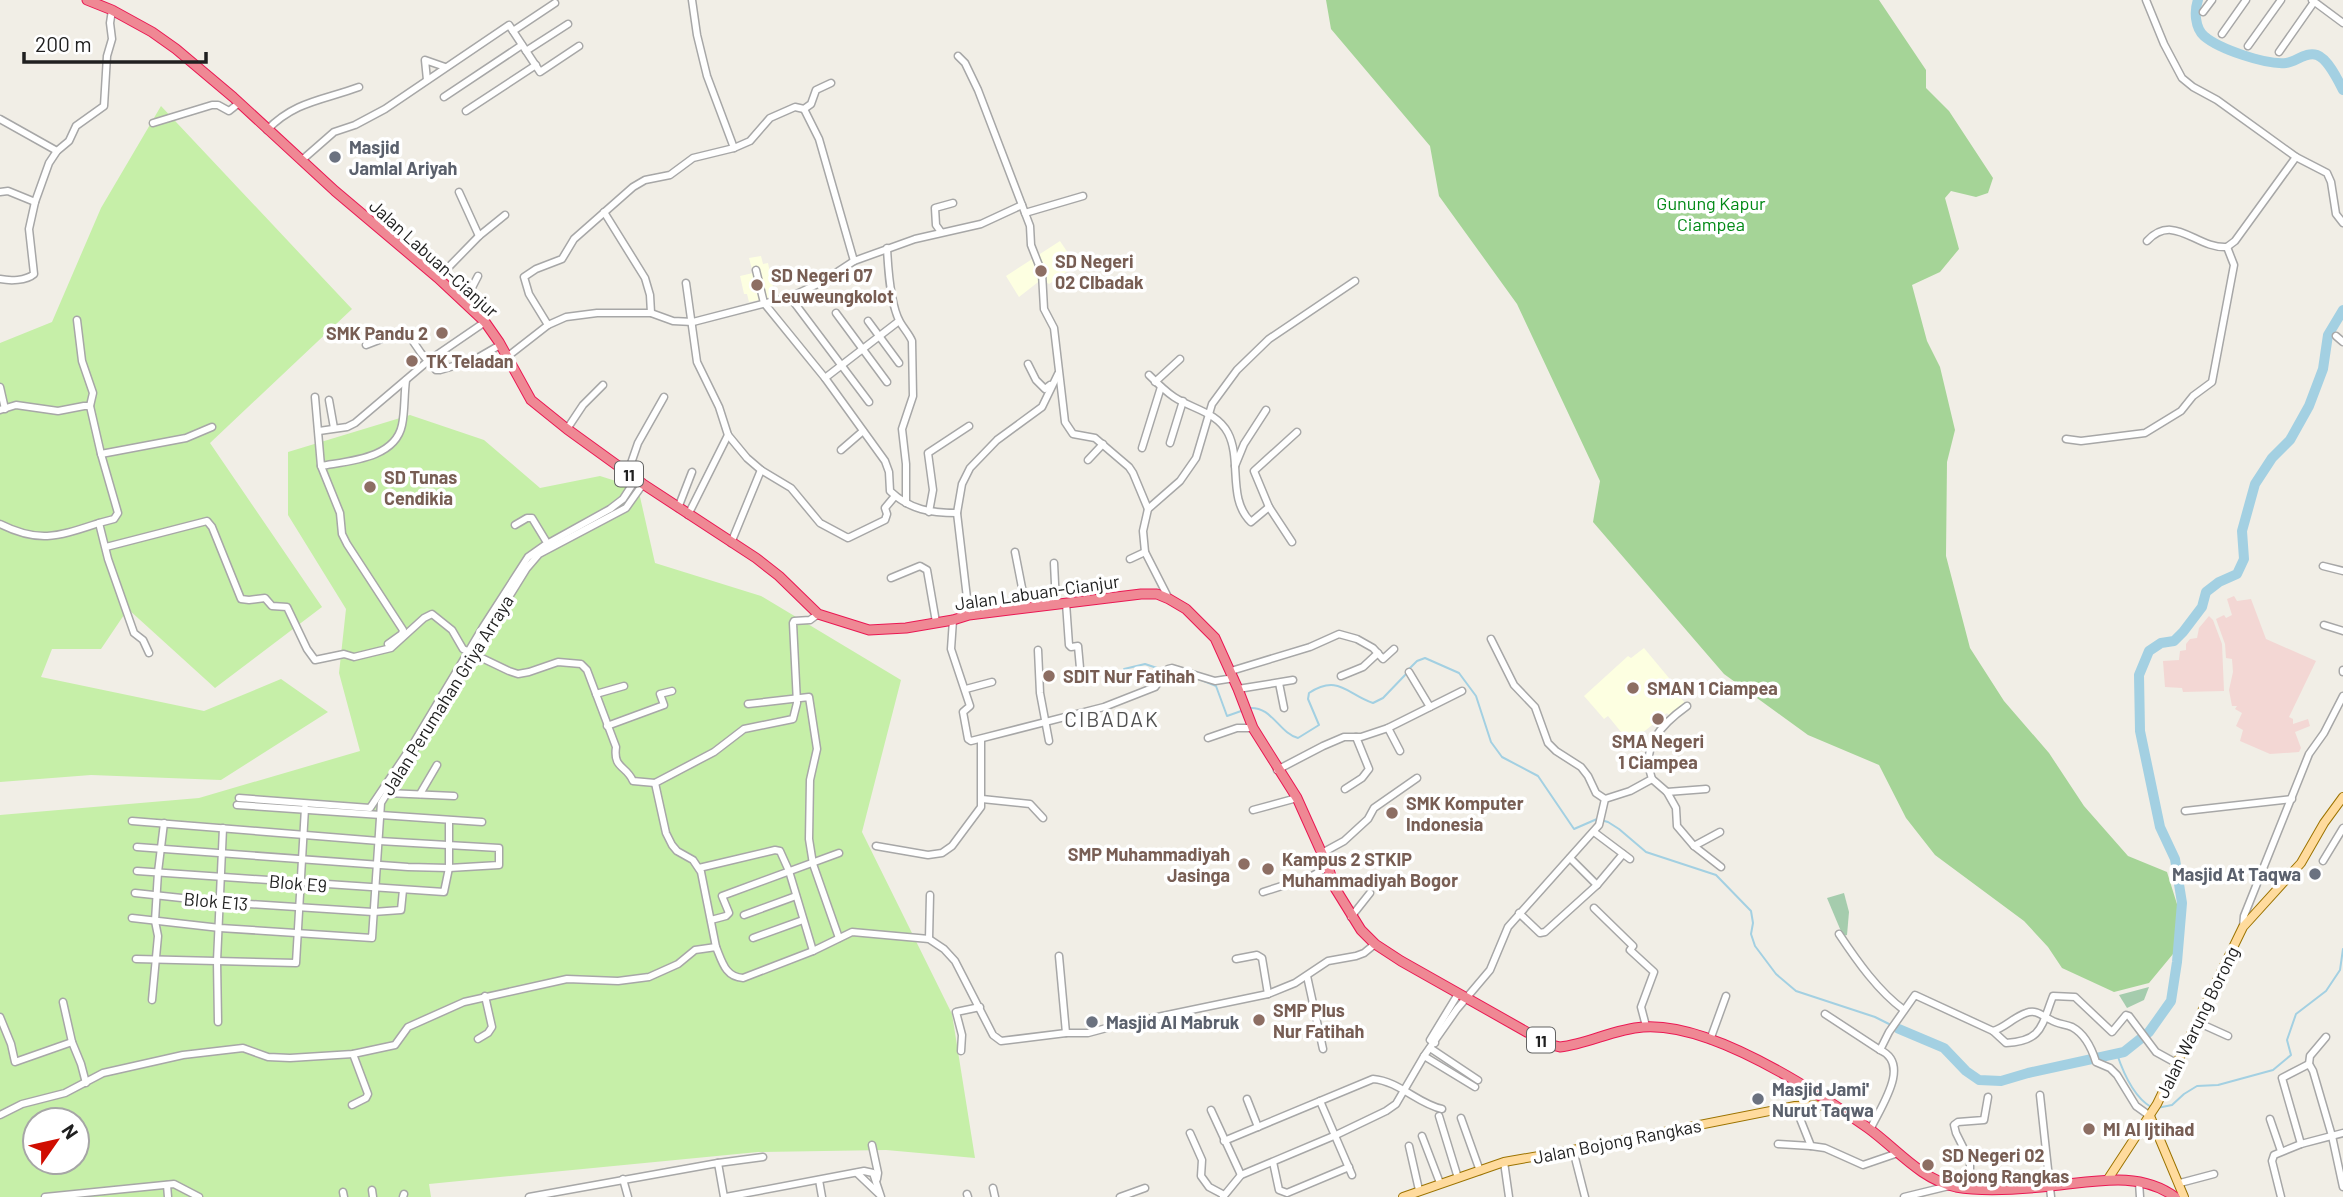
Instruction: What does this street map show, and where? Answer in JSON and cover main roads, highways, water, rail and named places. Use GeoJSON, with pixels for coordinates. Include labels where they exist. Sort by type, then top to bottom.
{"type":"FeatureCollection","features":[{"type":"Feature","properties":{"kind":"highway","name":"Jalan Labuan-Cianjur"},"geometry":{"type":"LineString","coordinates":[[88,0],[152,32],[176,49],[335,191],[438,278],[485,323],[531,400],[636,479],[756,558],[818,614],[869,630],[906,628],[969,615],[1142,594],[1157,594],[1170,599],[1186,609],[1215,638],[1253,728],[1297,798],[1335,888],[1351,917],[1375,944],[1548,1044],[1560,1047],[1646,1026],[1673,1029],[1734,1048],[1834,1105]]}},
{"type":"Feature","properties":{"kind":"highway","name":"11"},"geometry":{"type":"LineString","coordinates":[[1834,1105],[1927,1176],[1950,1185],[1970,1189],[2049,1186],[2108,1179],[2156,1186],[2175,1197]]}},
{"type":"Feature","properties":{"kind":"main road","name":"Jalan Warung Borong"},"geometry":{"type":"LineString","coordinates":[[2108,1179],[2157,1104],[2243,927],[2301,863],[2342,799]]}},
{"type":"Feature","properties":{"kind":"main road","name":"Jalan Bojong Rangkas"},"geometry":{"type":"LineString","coordinates":[[1404,1197],[1504,1162],[1795,1106],[1834,1105]]}},
{"type":"Feature","properties":{"kind":"main road","name":"Jalan Warung Borong"},"geometry":{"type":"LineString","coordinates":[[2150,1116],[2184,1197]]}},
{"type":"Feature","properties":{"kind":"waterway"},"geometry":{"type":"LineString","coordinates":[[2198,0],[2197,24],[2201,33],[2211,41],[2243,55],[2277,63],[2290,62],[2309,54],[2317,55],[2329,65],[2343,90]]}},
{"type":"Feature","properties":{"kind":"waterway"},"geometry":{"type":"LineString","coordinates":[[1899,1029],[1944,1048],[1966,1071],[1979,1080],[2001,1081],[2124,1052],[2149,1032],[2171,1001],[2182,903],[2175,859],[2160,827],[2140,731],[2139,675],[2149,651],[2161,643],[2174,641],[2183,632],[2202,607],[2206,592],[2219,582],[2237,574],[2244,559],[2242,531],[2255,484],[2272,458],[2290,440],[2309,406],[2323,369],[2328,335],[2343,310]]}},
{"type":"Feature","properties":{"kind":"waterway"},"geometry":{"type":"LineString","coordinates":[[1410,668],[1425,658],[1459,673],[1476,696],[1491,742],[1502,757],[1538,776],[1574,829],[1597,819],[1608,822],[1646,852],[1716,875],[1751,911],[1751,934],[1755,946],[1776,974],[1796,991],[1875,1017],[1899,1029]]}},
{"type":"Feature","properties":{"kind":"waterway"},"geometry":{"type":"LineString","coordinates":[[1124,669],[1145,664],[1163,670]]}},
{"type":"Feature","properties":{"kind":"waterway"},"geometry":{"type":"LineString","coordinates":[[1168,672],[1184,675]]}},
{"type":"Feature","properties":{"kind":"waterway"},"geometry":{"type":"LineString","coordinates":[[1249,708],[1264,711],[1298,738],[1319,725],[1308,699],[1309,693],[1335,685],[1373,703],[1383,698],[1407,673]]}},
{"type":"Feature","properties":{"kind":"waterway"},"geometry":{"type":"LineString","coordinates":[[1199,679],[1216,686],[1227,716],[1244,710]]}},
{"type":"Feature","properties":{"kind":"waterway"},"geometry":{"type":"LineString","coordinates":[[2157,1108],[2172,1105],[2197,1086],[2218,1085],[2273,1070],[2291,1055],[2287,1040],[2296,1014],[2326,991],[2340,970],[2343,949]]}},
{"type":"Feature","properties":{"kind":"waterway"},"geometry":{"type":"LineString","coordinates":[[2117,1054],[2134,1091],[2151,1107]]}},
{"type":"Feature","properties":{"kind":"place","name":"Masjid Jamlal Ariyah"},"geometry":{"type":"Point","coordinates":[335,157]}},
{"type":"Feature","properties":{"kind":"place","name":"SD Negeri 02 CIbadak"},"geometry":{"type":"Point","coordinates":[1041,271]}},
{"type":"Feature","properties":{"kind":"place","name":"SD Negeri 07 Leuweungkolot"},"geometry":{"type":"Point","coordinates":[757,285]}},
{"type":"Feature","properties":{"kind":"place","name":"SMK Pandu 2"},"geometry":{"type":"Point","coordinates":[442,333]}},
{"type":"Feature","properties":{"kind":"place","name":"TK Teladan"},"geometry":{"type":"Point","coordinates":[412,361]}},
{"type":"Feature","properties":{"kind":"place","name":"SD Tunas Cendikia"},"geometry":{"type":"Point","coordinates":[370,487]}},
{"type":"Feature","properties":{"kind":"place","name":"SDIT Nur Fatihah"},"geometry":{"type":"Point","coordinates":[1049,676]}},
{"type":"Feature","properties":{"kind":"place","name":"SMAN 1 Ciampea"},"geometry":{"type":"Point","coordinates":[1633,688]}},
{"type":"Feature","properties":{"kind":"place","name":"SMA Negeri 1 Ciampea"},"geometry":{"type":"Point","coordinates":[1658,719]}},
{"type":"Feature","properties":{"kind":"place","name":"SMK Komputer Indonesia"},"geometry":{"type":"Point","coordinates":[1392,813]}},
{"type":"Feature","properties":{"kind":"place","name":"SMP Muhammadiyah Jasinga"},"geometry":{"type":"Point","coordinates":[1244,864]}},
{"type":"Feature","properties":{"kind":"place","name":"Kampus 2 STKIP Muhammadiyah Bogor"},"geometry":{"type":"Point","coordinates":[1268,869]}},
{"type":"Feature","properties":{"kind":"place","name":"Masjid At Taqwa"},"geometry":{"type":"Point","coordinates":[2315,874]}},
{"type":"Feature","properties":{"kind":"place","name":"SMP Plus Nur Fatihah"},"geometry":{"type":"Point","coordinates":[1259,1020]}},
{"type":"Feature","properties":{"kind":"place","name":"Masjid Al Mabruk"},"geometry":{"type":"Point","coordinates":[1092,1022]}},
{"type":"Feature","properties":{"kind":"place","name":"Masjid Jami' Nurut Taqwa"},"geometry":{"type":"Point","coordinates":[1758,1099]}},
{"type":"Feature","properties":{"kind":"place","name":"MI Al Ijtihad"},"geometry":{"type":"Point","coordinates":[2089,1129]}},
{"type":"Feature","properties":{"kind":"place","name":"SD Negeri 02 Bojong Rangkas"},"geometry":{"type":"Point","coordinates":[1928,1165]}},
{"type":"Feature","properties":{"kind":"district","name":"CIBADAK"},"geometry":{"type":"Point","coordinates":[1112,718]}},
{"type":"Feature","properties":{"kind":"park label","name":"Gunung Kapur Ciampea"},"geometry":{"type":"Point","coordinates":[1711,213]}}]}
